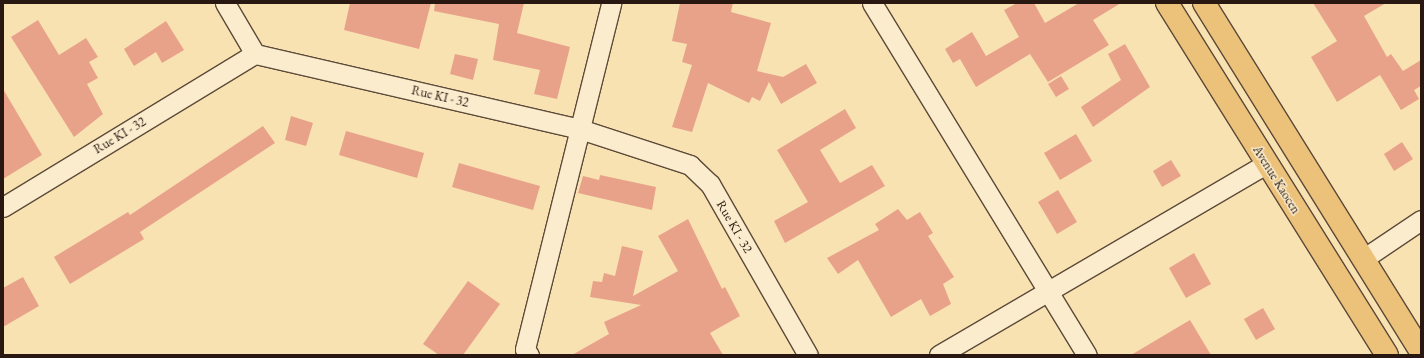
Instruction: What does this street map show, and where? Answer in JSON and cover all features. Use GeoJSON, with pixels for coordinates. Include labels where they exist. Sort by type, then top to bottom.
{"type":"FeatureCollection","features":[{"type":"Feature","properties":{"kind":"highway","name":"Avenue Kaocen"},"geometry":{"type":"LineString","coordinates":[[1167,3],[1266,164],[1387,355]]}},
{"type":"Feature","properties":{"kind":"highway"},"geometry":{"type":"LineString","coordinates":[[1204,3],[1421,351]]}},
{"type":"Feature","properties":{"kind":"street"},"geometry":{"type":"LineString","coordinates":[[225,3],[255,54]]}},
{"type":"Feature","properties":{"kind":"street"},"geometry":{"type":"LineString","coordinates":[[523,353],[612,3]]}},
{"type":"Feature","properties":{"kind":"street"},"geometry":{"type":"LineString","coordinates":[[872,3],[1087,355]]}},
{"type":"Feature","properties":{"kind":"street","name":"Rue KI - 32"},"geometry":{"type":"LineString","coordinates":[[3,207],[255,54],[580,129],[690,165],[700,174],[808,355]]}},
{"type":"Feature","properties":{"kind":"street"},"geometry":{"type":"LineString","coordinates":[[939,355],[1266,164]]}},
{"type":"Feature","properties":{"kind":"street"},"geometry":{"type":"LineString","coordinates":[[1363,259],[1421,220]]}},
{"type":"Feature","properties":{"kind":"building"},"geometry":{"type":"Polygon","coordinates":[[[350,3],[431,3],[419,49],[344,30],[350,3]]]}},
{"type":"Feature","properties":{"kind":"building"},"geometry":{"type":"Polygon","coordinates":[[[435,3],[524,3],[517,33],[570,47],[557,99],[534,94],[540,70],[493,60],[499,24],[434,11],[435,3]]]}},
{"type":"Feature","properties":{"kind":"building"},"geometry":{"type":"Polygon","coordinates":[[[680,3],[733,3],[731,12],[771,23],[757,71],[783,77],[806,64],[817,83],[781,104],[769,82],[760,101],[752,97],[749,103],[708,83],[692,132],[672,127],[692,65],[682,62],[687,44],[672,41],[680,3]]]}},
{"type":"Feature","properties":{"kind":"building"},"geometry":{"type":"Polygon","coordinates":[[[1017,3],[1034,3],[1045,23],[1079,3],[1121,3],[1093,20],[1109,45],[1048,82],[1030,54],[976,87],[960,59],[953,63],[945,49],[972,32],[986,56],[1019,37],[1004,10],[1017,3]]]}},
{"type":"Feature","properties":{"kind":"building"},"geometry":{"type":"Polygon","coordinates":[[[1313,3],[1386,3],[1364,16],[1387,57],[1391,54],[1403,71],[1421,60],[1421,86],[1414,90],[1419,99],[1401,110],[1380,75],[1337,102],[1311,57],[1337,41],[1313,3]]]}},
{"type":"Feature","properties":{"kind":"building"},"geometry":{"type":"Polygon","coordinates":[[[38,20],[59,55],[86,38],[98,57],[89,62],[98,78],[87,84],[103,114],[74,137],[11,37],[38,20]]]}},
{"type":"Feature","properties":{"kind":"building"},"geometry":{"type":"Polygon","coordinates":[[[166,21],[184,50],[162,63],[156,52],[134,66],[124,49],[166,21]]]}},
{"type":"Feature","properties":{"kind":"building"},"geometry":{"type":"Polygon","coordinates":[[[1125,44],[1150,87],[1093,127],[1081,107],[1121,80],[1108,54],[1125,44]]]}},
{"type":"Feature","properties":{"kind":"building"},"geometry":{"type":"Polygon","coordinates":[[[455,54],[478,59],[473,80],[450,74],[455,54]]]}},
{"type":"Feature","properties":{"kind":"building"},"geometry":{"type":"Polygon","coordinates":[[[1061,76],[1069,89],[1056,97],[1048,84],[1061,76]]]}},
{"type":"Feature","properties":{"kind":"building"},"geometry":{"type":"Polygon","coordinates":[[[3,89],[42,155],[3,179],[3,89]]]}},
{"type":"Feature","properties":{"kind":"building"},"geometry":{"type":"Polygon","coordinates":[[[845,109],[856,128],[820,150],[840,183],[872,165],[885,186],[785,243],[774,221],[808,202],[777,150],[845,109]]]}},
{"type":"Feature","properties":{"kind":"building"},"geometry":{"type":"Polygon","coordinates":[[[291,116],[313,123],[306,146],[285,140],[291,116]]]}},
{"type":"Feature","properties":{"kind":"building"},"geometry":{"type":"Polygon","coordinates":[[[263,126],[275,143],[140,232],[144,239],[70,284],[54,257],[128,212],[130,215],[263,126]]]}},
{"type":"Feature","properties":{"kind":"building"},"geometry":{"type":"Polygon","coordinates":[[[346,131],[424,153],[417,178],[339,155],[346,131]]]}},
{"type":"Feature","properties":{"kind":"building"},"geometry":{"type":"Polygon","coordinates":[[[1076,134],[1092,161],[1060,180],[1044,153],[1076,134]]]}},
{"type":"Feature","properties":{"kind":"building"},"geometry":{"type":"Polygon","coordinates":[[[1402,142],[1413,159],[1394,171],[1384,154],[1402,142]]]}},
{"type":"Feature","properties":{"kind":"building"},"geometry":{"type":"Polygon","coordinates":[[[1171,160],[1181,176],[1162,187],[1153,171],[1171,160]]]}},
{"type":"Feature","properties":{"kind":"building"},"geometry":{"type":"Polygon","coordinates":[[[459,163],[540,186],[533,210],[452,187],[459,163]]]}},
{"type":"Feature","properties":{"kind":"building"},"geometry":{"type":"Polygon","coordinates":[[[600,175],[656,187],[652,210],[578,193],[583,176],[599,180],[600,175]]]}},
{"type":"Feature","properties":{"kind":"building"},"geometry":{"type":"Polygon","coordinates":[[[1058,190],[1077,222],[1057,234],[1038,202],[1058,190]]]}},
{"type":"Feature","properties":{"kind":"building"},"geometry":{"type":"Polygon","coordinates":[[[898,209],[907,220],[920,212],[933,233],[928,236],[954,277],[943,284],[951,304],[930,316],[921,299],[891,317],[858,260],[838,274],[827,258],[879,230],[875,224],[898,209]]]}},
{"type":"Feature","properties":{"kind":"building"},"geometry":{"type":"Polygon","coordinates":[[[688,219],[722,289],[725,287],[740,316],[710,333],[723,355],[572,355],[609,334],[604,322],[641,305],[590,297],[593,281],[602,282],[604,273],[615,276],[622,246],[643,251],[633,296],[678,271],[658,236],[688,219]]]}},
{"type":"Feature","properties":{"kind":"building"},"geometry":{"type":"Polygon","coordinates":[[[1194,253],[1211,284],[1186,298],[1169,268],[1194,253]]]}},
{"type":"Feature","properties":{"kind":"building"},"geometry":{"type":"Polygon","coordinates":[[[23,277],[39,306],[3,327],[3,288],[23,277]]]}},
{"type":"Feature","properties":{"kind":"building"},"geometry":{"type":"Polygon","coordinates":[[[468,281],[500,304],[463,355],[439,355],[423,344],[468,281]]]}},
{"type":"Feature","properties":{"kind":"building"},"geometry":{"type":"Polygon","coordinates":[[[1263,308],[1275,329],[1256,340],[1244,319],[1263,308]]]}},
{"type":"Feature","properties":{"kind":"building"},"geometry":{"type":"Polygon","coordinates":[[[1190,320],[1211,355],[1131,355],[1190,320]]]}}]}
